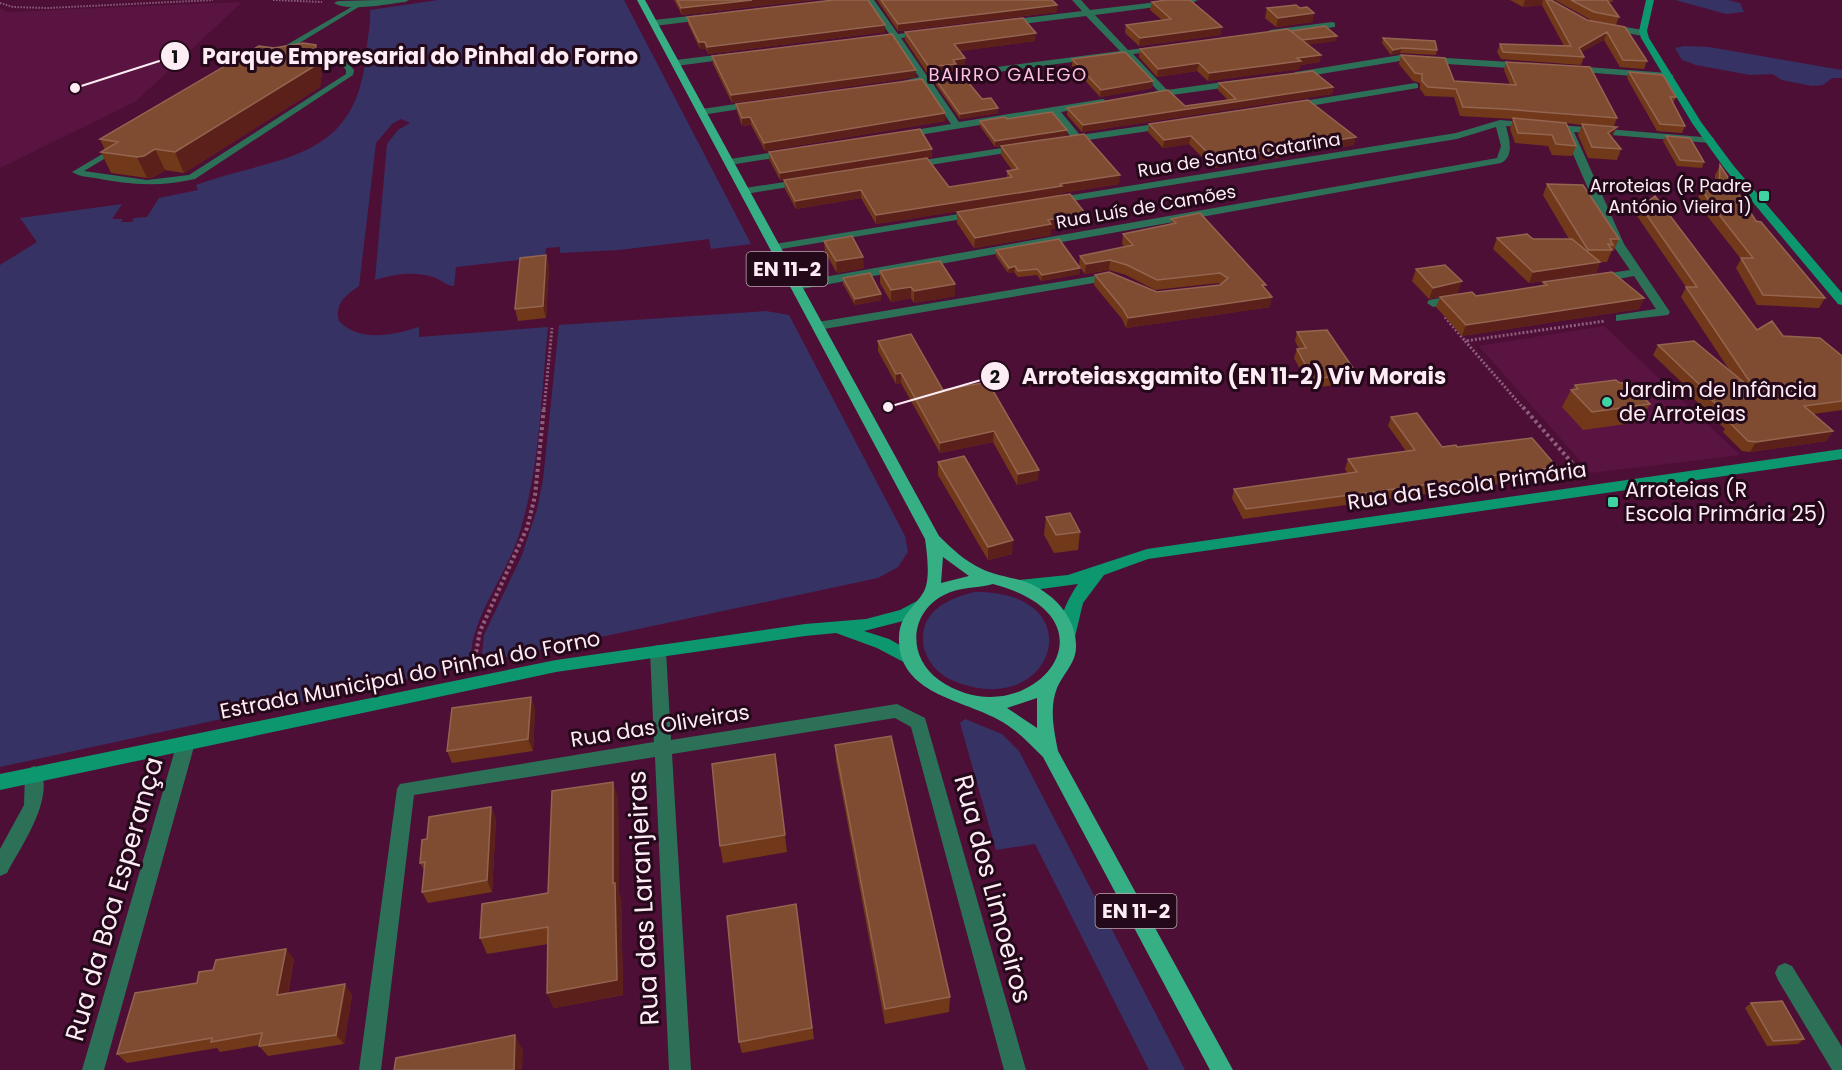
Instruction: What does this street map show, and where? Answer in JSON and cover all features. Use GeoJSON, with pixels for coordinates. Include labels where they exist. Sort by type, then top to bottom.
{"type":"FeatureCollection","features":[{"type":"Feature","properties":{"kind":"main road","name":"EN 11-2"},"geometry":{"type":"LineString","coordinates":[[641,0],[933,539],[961,564],[978,573],[1043,598],[1056,610],[1068,637],[1068,651],[1064,664],[1047,692],[1044,708],[1049,752]]}},
{"type":"Feature","properties":{"kind":"main road","name":"EN 11-2"},"geometry":{"type":"LineString","coordinates":[[933,539],[936,565],[925,601],[911,619],[907,633],[912,661],[922,675],[934,686],[951,695],[989,703],[1009,701],[1042,688],[1055,677]]}},
{"type":"Feature","properties":{"kind":"main road","name":"EN 11-2"},"geometry":{"type":"LineString","coordinates":[[925,601],[959,583],[974,580],[1011,584]]}},
{"type":"Feature","properties":{"kind":"main road","name":"EN 11-2"},"geometry":{"type":"LineString","coordinates":[[970,700],[1001,712],[1018,722],[1049,752],[1222,1070]]}},
{"type":"Feature","properties":{"kind":"street"},"geometry":{"type":"LineString","coordinates":[[338,3],[360,4],[405,0]]}},
{"type":"Feature","properties":{"kind":"street"},"geometry":{"type":"LineString","coordinates":[[870,0],[957,126]]}},
{"type":"Feature","properties":{"kind":"street"},"geometry":{"type":"LineString","coordinates":[[1076,0],[1164,92]]}},
{"type":"Feature","properties":{"kind":"street"},"geometry":{"type":"LineString","coordinates":[[998,24],[1194,0]]}},
{"type":"Feature","properties":{"kind":"street"},"geometry":{"type":"LineString","coordinates":[[1650,0],[1643,33],[1710,140],[1842,301]]}},
{"type":"Feature","properties":{"kind":"street"},"geometry":{"type":"LineString","coordinates":[[654,23],[713,16]]}},
{"type":"Feature","properties":{"kind":"street"},"geometry":{"type":"LineString","coordinates":[[1263,34],[1332,25]]}},
{"type":"Feature","properties":{"kind":"street"},"geometry":{"type":"LineString","coordinates":[[1599,26],[1643,33]]}},
{"type":"Feature","properties":{"kind":"street"},"geometry":{"type":"LineString","coordinates":[[861,41],[930,32]]}},
{"type":"Feature","properties":{"kind":"street"},"geometry":{"type":"LineString","coordinates":[[890,84],[1172,46]]}},
{"type":"Feature","properties":{"kind":"street"},"geometry":{"type":"LineString","coordinates":[[676,63],[746,55]]}},
{"type":"Feature","properties":{"kind":"street"},"geometry":{"type":"LineString","coordinates":[[1282,77],[1400,58],[1541,67]]}},
{"type":"Feature","properties":{"kind":"street"},"geometry":{"type":"LineString","coordinates":[[1564,69],[1670,76]]}},
{"type":"Feature","properties":{"kind":"street"},"geometry":{"type":"LineString","coordinates":[[1142,96],[1249,81]]}},
{"type":"Feature","properties":{"kind":"street"},"geometry":{"type":"LineString","coordinates":[[1275,108],[1415,86]]}},
{"type":"Feature","properties":{"kind":"street"},"geometry":{"type":"LineString","coordinates":[[889,136],[1109,101]]}},
{"type":"Feature","properties":{"kind":"street"},"geometry":{"type":"LineString","coordinates":[[702,111],[761,103]]}},
{"type":"Feature","properties":{"kind":"street"},"geometry":{"type":"LineString","coordinates":[[1053,110],[1078,139]]}},
{"type":"Feature","properties":{"kind":"street"},"geometry":{"type":"LineString","coordinates":[[1055,143],[1182,123]]}},
{"type":"Feature","properties":{"kind":"street","name":"Rua de Santa Catarina"},"geometry":{"type":"LineString","coordinates":[[1046,203],[1457,136],[1500,123],[1710,140]]}},
{"type":"Feature","properties":{"kind":"street","name":"Rua Luís de Camões"},"geometry":{"type":"LineString","coordinates":[[796,286],[1501,160],[1506,146],[1500,123]]}},
{"type":"Feature","properties":{"kind":"street"},"geometry":{"type":"LineString","coordinates":[[1567,128],[1618,244],[1664,312],[1620,318]]}},
{"type":"Feature","properties":{"kind":"street"},"geometry":{"type":"LineString","coordinates":[[894,168],[1032,146]]}},
{"type":"Feature","properties":{"kind":"street"},"geometry":{"type":"LineString","coordinates":[[730,162],[798,151]]}},
{"type":"Feature","properties":{"kind":"street"},"geometry":{"type":"LineString","coordinates":[[745,191],[814,180]]}},
{"type":"Feature","properties":{"kind":"street"},"geometry":{"type":"LineString","coordinates":[[775,246],[987,212]]}},
{"type":"Feature","properties":{"kind":"street"},"geometry":{"type":"LineString","coordinates":[[1581,281],[1638,272]]}},
{"type":"Feature","properties":{"kind":"street"},"geometry":{"type":"LineString","coordinates":[[818,326],[1108,276],[1123,279]]}},
{"type":"Feature","properties":{"kind":"street"},"geometry":{"type":"LineString","coordinates":[[1433,303],[1467,298]]}},
{"type":"Feature","properties":{"kind":"street","name":"Rua da Escola Primária"},"geometry":{"type":"LineString","coordinates":[[1011,584],[1053,584],[1148,554],[1842,454]]}},
{"type":"Feature","properties":{"kind":"street","name":"Rua da Escola Primária"},"geometry":{"type":"LineString","coordinates":[[1068,637],[1070,615],[1075,599],[1082,587],[1100,571]]}},
{"type":"Feature","properties":{"kind":"street","name":"Estrada Municipal do Pinhal do Forno"},"geometry":{"type":"LineString","coordinates":[[0,782],[556,666],[805,630],[883,622],[905,615],[925,601]]}},
{"type":"Feature","properties":{"kind":"street","name":"Estrada Municipal do Pinhal do Forno"},"geometry":{"type":"LineString","coordinates":[[832,628],[884,643],[912,661]]}},
{"type":"Feature","properties":{"kind":"street","name":"Rua das Laranjeiras"},"geometry":{"type":"LineString","coordinates":[[658,651],[680,1070]]}},
{"type":"Feature","properties":{"kind":"street","name":"Rua das Oliveiras"},"geometry":{"type":"LineString","coordinates":[[370,1070],[406,789],[897,711],[919,723]]}},
{"type":"Feature","properties":{"kind":"street","name":"Rua dos Limoeiros"},"geometry":{"type":"LineString","coordinates":[[919,723],[1015,1070]]}},
{"type":"Feature","properties":{"kind":"street","name":"Rua da Boa Esperança"},"geometry":{"type":"LineString","coordinates":[[93,1070],[186,743]]}},
{"type":"Feature","properties":{"kind":"street"},"geometry":{"type":"LineString","coordinates":[[0,867],[33,806],[34,774]]}},
{"type":"Feature","properties":{"kind":"street"},"geometry":{"type":"LineString","coordinates":[[1785,973],[1842,1067]]}},
{"type":"Feature","properties":{"kind":"lane"},"geometry":{"type":"LineString","coordinates":[[264,60],[360,4]]}},
{"type":"Feature","properties":{"kind":"lane"},"geometry":{"type":"LineString","coordinates":[[125,143],[76,172],[144,184],[169,183],[192,177],[349,75],[350,70],[339,58],[284,49]]}},
{"type":"Feature","properties":{"kind":"path"},"geometry":{"type":"LineString","coordinates":[[0,3],[13,7],[48,8],[213,0]]}},
{"type":"Feature","properties":{"kind":"path"},"geometry":{"type":"LineString","coordinates":[[273,0],[338,3]]}},
{"type":"Feature","properties":{"kind":"path"},"geometry":{"type":"LineString","coordinates":[[1433,303],[1595,489]]}},
{"type":"Feature","properties":{"kind":"path"},"geometry":{"type":"LineString","coordinates":[[1465,341],[1620,318]]}},
{"type":"Feature","properties":{"kind":"path"},"geometry":{"type":"LineString","coordinates":[[473,683],[475,648],[480,631],[512,565],[527,528],[535,496],[552,328]]}},
{"type":"Feature","properties":{"kind":"shaded area"},"geometry":{"type":"Polygon","coordinates":[[[438,0],[624,0],[751,244],[711,249],[709,239],[619,250],[560,253],[560,247],[546,248],[545,257],[456,267],[454,286],[436,278],[418,274],[396,275],[375,280],[387,144],[398,130],[410,123],[401,119],[392,124],[376,143],[359,286],[342,300],[338,310],[339,321],[347,328],[367,335],[398,333],[419,327],[419,337],[548,327],[539,434],[525,513],[518,538],[477,627],[471,656],[461,659],[443,671],[0,767],[0,265],[37,242],[20,218],[122,204],[112,219],[132,222],[134,218],[147,217],[159,198],[198,190],[196,185],[307,150],[329,136],[346,117],[359,91],[366,55],[370,10],[438,0]]]}},
{"type":"Feature","properties":{"kind":"shaded area"},"geometry":{"type":"Polygon","coordinates":[[[1675,0],[1728,0],[1740,3],[1744,12],[1726,14],[1675,0]]]}},
{"type":"Feature","properties":{"kind":"shaded area"},"geometry":{"type":"Polygon","coordinates":[[[242,2],[136,101],[0,168],[0,8],[8,12],[242,2]]]}},
{"type":"Feature","properties":{"kind":"shaded area"},"geometry":{"type":"Polygon","coordinates":[[[1709,47],[1842,70],[1842,78],[1832,78],[1823,85],[1812,86],[1782,80],[1772,74],[1750,75],[1696,65],[1682,60],[1675,48],[1709,47]]]}},
{"type":"Feature","properties":{"kind":"shaded area"},"geometry":{"type":"Polygon","coordinates":[[[766,311],[789,315],[905,536],[908,552],[898,567],[878,578],[507,657],[499,658],[492,653],[482,654],[484,635],[522,555],[537,509],[543,480],[559,325],[766,311]]]}},
{"type":"Feature","properties":{"kind":"shaded area","name":"Jardim de Infância de Arroteias"},"geometry":{"type":"Polygon","coordinates":[[[1604,326],[1740,455],[1591,473],[1479,346],[1604,326]]]}},
{"type":"Feature","properties":{"kind":"shaded area"},"geometry":{"type":"Polygon","coordinates":[[[974,592],[1012,597],[1037,611],[1048,630],[1048,652],[1037,671],[1017,685],[989,689],[954,681],[932,665],[926,653],[923,640],[924,630],[932,613],[947,602],[974,592]]]}},
{"type":"Feature","properties":{"kind":"shaded area"},"geometry":{"type":"Polygon","coordinates":[[[965,719],[1002,734],[1019,751],[1185,1070],[1149,1070],[1035,844],[996,850],[960,723],[965,719]]]}},
{"type":"Feature","properties":{"kind":"building"},"geometry":{"type":"Polygon","coordinates":[[[677,0],[752,0],[681,8],[677,0]]]}},
{"type":"Feature","properties":{"kind":"building"},"geometry":{"type":"Polygon","coordinates":[[[834,0],[868,0],[885,25],[707,47],[705,42],[699,42],[687,17],[834,0]]]}},
{"type":"Feature","properties":{"kind":"building"},"geometry":{"type":"Polygon","coordinates":[[[881,0],[1052,0],[1057,5],[898,24],[881,0]]]}},
{"type":"Feature","properties":{"kind":"building"},"geometry":{"type":"Polygon","coordinates":[[[1190,0],[1222,27],[1140,38],[1126,25],[1171,19],[1152,2],[1190,0]]]}},
{"type":"Feature","properties":{"kind":"building"},"geometry":{"type":"Polygon","coordinates":[[[1546,0],[1551,0],[1587,20],[1625,27],[1647,61],[1623,60],[1607,32],[1579,48],[1584,57],[1503,52],[1500,44],[1571,46],[1546,0]]]}},
{"type":"Feature","properties":{"kind":"building"},"geometry":{"type":"Polygon","coordinates":[[[1571,0],[1607,0],[1619,17],[1594,12],[1571,0]]]}},
{"type":"Feature","properties":{"kind":"building"},"geometry":{"type":"Polygon","coordinates":[[[1296,5],[1300,8],[1307,7],[1314,13],[1278,18],[1267,8],[1296,5]]]}},
{"type":"Feature","properties":{"kind":"building"},"geometry":{"type":"Polygon","coordinates":[[[1023,18],[1036,33],[954,44],[965,58],[953,60],[956,64],[929,67],[905,32],[1023,18]]]}},
{"type":"Feature","properties":{"kind":"building"},"geometry":{"type":"Polygon","coordinates":[[[1325,26],[1337,36],[1302,40],[1291,31],[1325,26]]]}},
{"type":"Feature","properties":{"kind":"building"},"geometry":{"type":"Polygon","coordinates":[[[1288,29],[1321,55],[1297,58],[1301,61],[1209,73],[1199,63],[1158,69],[1140,49],[1288,29]]]}},
{"type":"Feature","properties":{"kind":"building"},"geometry":{"type":"Polygon","coordinates":[[[892,34],[916,70],[731,95],[712,56],[892,34]]]}},
{"type":"Feature","properties":{"kind":"building"},"geometry":{"type":"Polygon","coordinates":[[[1383,38],[1435,41],[1437,50],[1402,48],[1393,50],[1383,38]]]}},
{"type":"Feature","properties":{"kind":"building"},"geometry":{"type":"Polygon","coordinates":[[[303,43],[316,45],[313,67],[175,152],[155,149],[144,156],[137,157],[101,152],[118,142],[100,139],[259,46],[274,48],[303,43]]]}},
{"type":"Feature","properties":{"kind":"building"},"geometry":{"type":"Polygon","coordinates":[[[1125,52],[1153,81],[1101,90],[1072,59],[1125,52]]]}},
{"type":"Feature","properties":{"kind":"building"},"geometry":{"type":"Polygon","coordinates":[[[1401,55],[1445,58],[1454,81],[1516,85],[1506,62],[1590,67],[1617,118],[1463,107],[1456,89],[1428,87],[1422,81],[1422,74],[1415,73],[1401,55]]]}},
{"type":"Feature","properties":{"kind":"building"},"geometry":{"type":"Polygon","coordinates":[[[1313,71],[1333,87],[1083,125],[1067,108],[1168,90],[1185,106],[1236,99],[1219,83],[1313,71]]]}},
{"type":"Feature","properties":{"kind":"building"},"geometry":{"type":"Polygon","coordinates":[[[1629,72],[1663,75],[1676,97],[1670,97],[1685,126],[1660,124],[1629,72]]]}},
{"type":"Feature","properties":{"kind":"building"},"geometry":{"type":"Polygon","coordinates":[[[963,76],[982,99],[991,98],[998,108],[960,114],[936,80],[963,76]]]}},
{"type":"Feature","properties":{"kind":"building"},"geometry":{"type":"Polygon","coordinates":[[[922,79],[945,113],[764,143],[750,117],[742,118],[736,104],[922,79]]]}},
{"type":"Feature","properties":{"kind":"building"},"geometry":{"type":"Polygon","coordinates":[[[1308,100],[1356,137],[1215,160],[1191,136],[1164,140],[1149,124],[1308,100]]]}},
{"type":"Feature","properties":{"kind":"building"},"geometry":{"type":"Polygon","coordinates":[[[1052,112],[1067,130],[995,141],[980,121],[1005,117],[1007,119],[1052,112]]]}},
{"type":"Feature","properties":{"kind":"building"},"geometry":{"type":"Polygon","coordinates":[[[1513,118],[1566,123],[1576,146],[1556,144],[1552,135],[1518,133],[1513,118]]]}},
{"type":"Feature","properties":{"kind":"building"},"geometry":{"type":"Polygon","coordinates":[[[1582,124],[1617,127],[1608,133],[1621,149],[1592,147],[1582,124]]]}},
{"type":"Feature","properties":{"kind":"building"},"geometry":{"type":"Polygon","coordinates":[[[920,129],[932,149],[780,173],[769,152],[920,129]]]}},
{"type":"Feature","properties":{"kind":"building"},"geometry":{"type":"Polygon","coordinates":[[[1084,134],[1120,175],[876,215],[861,190],[795,201],[784,180],[927,158],[949,187],[1012,177],[1007,171],[1018,169],[1001,146],[1084,134]]]}},
{"type":"Feature","properties":{"kind":"building"},"geometry":{"type":"Polygon","coordinates":[[[1666,136],[1690,138],[1704,162],[1680,160],[1666,136]]]}},
{"type":"Feature","properties":{"kind":"building"},"geometry":{"type":"Polygon","coordinates":[[[1720,165],[1756,221],[1761,222],[1825,298],[1763,295],[1741,258],[1753,258],[1702,190],[1719,190],[1720,165]]]}},
{"type":"Feature","properties":{"kind":"building"},"geometry":{"type":"Polygon","coordinates":[[[1547,184],[1583,185],[1619,239],[1610,239],[1613,245],[1608,244],[1612,250],[1588,250],[1547,184]]]}},
{"type":"Feature","properties":{"kind":"building"},"geometry":{"type":"Polygon","coordinates":[[[1070,194],[1085,213],[1048,220],[1051,224],[975,238],[957,212],[1070,194]]]}},
{"type":"Feature","properties":{"kind":"building"},"geometry":{"type":"Polygon","coordinates":[[[1655,196],[1757,330],[1772,321],[1783,336],[1820,338],[1842,356],[1842,401],[1804,406],[1833,431],[1756,442],[1748,441],[1729,422],[1734,421],[1658,345],[1694,341],[1758,394],[1686,287],[1697,287],[1641,207],[1655,196]]]}},
{"type":"Feature","properties":{"kind":"building"},"geometry":{"type":"Polygon","coordinates":[[[1200,213],[1266,285],[1262,285],[1272,297],[1128,318],[1095,275],[1109,272],[1157,292],[1220,285],[1228,278],[1220,273],[1157,280],[1127,265],[1110,260],[1086,264],[1080,256],[1133,245],[1123,234],[1176,223],[1171,219],[1200,213]]]}},
{"type":"Feature","properties":{"kind":"building"},"geometry":{"type":"Polygon","coordinates":[[[1527,234],[1533,239],[1572,239],[1600,262],[1533,272],[1497,238],[1527,234]]]}},
{"type":"Feature","properties":{"kind":"building"},"geometry":{"type":"Polygon","coordinates":[[[852,236],[863,257],[836,261],[824,241],[852,236]]]}},
{"type":"Feature","properties":{"kind":"building"},"geometry":{"type":"Polygon","coordinates":[[[1059,239],[1080,268],[1042,275],[1037,269],[1018,271],[1015,266],[1009,268],[996,250],[1059,239]]]}},
{"type":"Feature","properties":{"kind":"building"},"geometry":{"type":"Polygon","coordinates":[[[546,255],[543,306],[515,309],[520,258],[546,255]]]}},
{"type":"Feature","properties":{"kind":"building"},"geometry":{"type":"Polygon","coordinates":[[[940,261],[955,284],[914,291],[911,287],[891,290],[880,271],[940,261]]]}},
{"type":"Feature","properties":{"kind":"building"},"geometry":{"type":"Polygon","coordinates":[[[1445,265],[1462,281],[1433,288],[1416,269],[1445,265]]]}},
{"type":"Feature","properties":{"kind":"building"},"geometry":{"type":"Polygon","coordinates":[[[1612,272],[1644,298],[1466,325],[1440,297],[1472,292],[1476,296],[1547,285],[1543,282],[1612,272]]]}},
{"type":"Feature","properties":{"kind":"building"},"geometry":{"type":"Polygon","coordinates":[[[870,273],[881,294],[855,299],[843,278],[870,273]]]}},
{"type":"Feature","properties":{"kind":"building"},"geometry":{"type":"Polygon","coordinates":[[[1327,330],[1357,374],[1313,379],[1297,349],[1306,348],[1297,332],[1327,330]]]}},
{"type":"Feature","properties":{"kind":"building"},"geometry":{"type":"Polygon","coordinates":[[[911,334],[943,390],[988,382],[1039,470],[1018,474],[994,431],[940,443],[901,373],[896,374],[878,341],[911,334]]]}},
{"type":"Feature","properties":{"kind":"building"},"geometry":{"type":"Polygon","coordinates":[[[1616,380],[1620,383],[1628,382],[1650,404],[1592,412],[1571,390],[1578,389],[1575,385],[1616,380]]]}},
{"type":"Feature","properties":{"kind":"building"},"geometry":{"type":"Polygon","coordinates":[[[1417,413],[1442,447],[1532,438],[1557,467],[1246,509],[1234,489],[1357,472],[1348,459],[1415,450],[1391,417],[1417,413]]]}},
{"type":"Feature","properties":{"kind":"building"},"geometry":{"type":"Polygon","coordinates":[[[964,456],[1013,540],[988,547],[938,462],[964,456]]]}},
{"type":"Feature","properties":{"kind":"building"},"geometry":{"type":"Polygon","coordinates":[[[1070,513],[1080,532],[1056,535],[1046,517],[1070,513]]]}},
{"type":"Feature","properties":{"kind":"building"},"geometry":{"type":"Polygon","coordinates":[[[531,697],[528,739],[447,751],[452,708],[531,697]]]}},
{"type":"Feature","properties":{"kind":"building"},"geometry":{"type":"Polygon","coordinates":[[[891,736],[950,997],[885,1009],[835,745],[891,736]]]}},
{"type":"Feature","properties":{"kind":"building"},"geometry":{"type":"Polygon","coordinates":[[[775,754],[785,835],[720,846],[712,764],[775,754]]]}},
{"type":"Feature","properties":{"kind":"building"},"geometry":{"type":"Polygon","coordinates":[[[613,782],[613,883],[615,883],[617,980],[547,993],[548,927],[480,938],[482,904],[548,893],[552,791],[613,782]]]}},
{"type":"Feature","properties":{"kind":"building"},"geometry":{"type":"Polygon","coordinates":[[[491,807],[487,880],[422,892],[425,862],[420,863],[422,840],[427,839],[429,817],[491,807]]]}},
{"type":"Feature","properties":{"kind":"building"},"geometry":{"type":"Polygon","coordinates":[[[796,904],[812,1028],[739,1042],[727,916],[796,904]]]}},
{"type":"Feature","properties":{"kind":"building"},"geometry":{"type":"Polygon","coordinates":[[[286,949],[277,995],[345,984],[336,1035],[259,1046],[262,1033],[211,1042],[212,1038],[117,1054],[135,993],[197,983],[199,972],[213,970],[216,960],[286,949]]]}},
{"type":"Feature","properties":{"kind":"building"},"geometry":{"type":"Polygon","coordinates":[[[1782,1001],[1804,1039],[1773,1041],[1751,1003],[1782,1001]]]}},
{"type":"Feature","properties":{"kind":"building"},"geometry":{"type":"Polygon","coordinates":[[[515,1035],[514,1070],[394,1070],[396,1058],[515,1035]]]}},
{"type":"Feature","properties":{"kind":"place","name":"Parque Empresarial do Pinhal do Forno"},"geometry":{"type":"Point","coordinates":[75,88]}},
{"type":"Feature","properties":{"kind":"place","name":"Arroteias (R Padre António Vieira 1)"},"geometry":{"type":"Point","coordinates":[1764,196]}},
{"type":"Feature","properties":{"kind":"place","name":"Jardim de Infância de Arroteias"},"geometry":{"type":"Point","coordinates":[1607,402]}},
{"type":"Feature","properties":{"kind":"place","name":"Arroteiasxgamito (EN 11-2) Viv Morais"},"geometry":{"type":"Point","coordinates":[888,407]}},
{"type":"Feature","properties":{"kind":"place","name":"Arroteias (R Escola Primária 25)"},"geometry":{"type":"Point","coordinates":[1613,502]}},
{"type":"Feature","properties":{"kind":"district","name":"BAIRRO GALEGO"},"geometry":{"type":"Point","coordinates":[1008,75]}}]}
